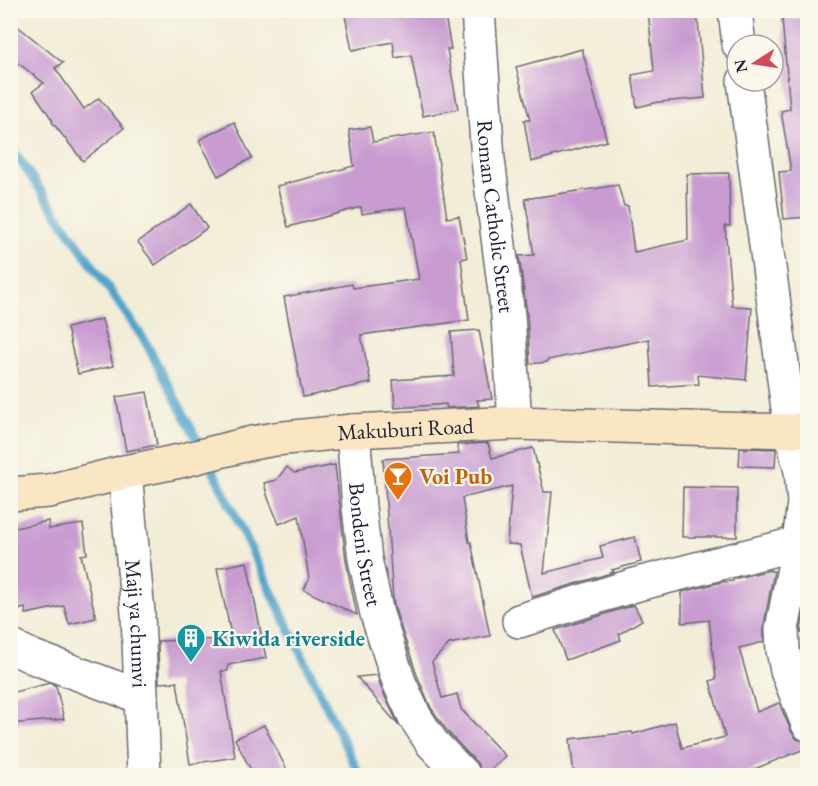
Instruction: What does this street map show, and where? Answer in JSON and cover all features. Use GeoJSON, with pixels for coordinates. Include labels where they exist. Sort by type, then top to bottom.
{"type":"FeatureCollection","features":[{"type":"Feature","properties":{"kind":"street","name":"Roman Catholic Street"},"geometry":{"type":"LineString","coordinates":[[478,10],[488,160],[508,315],[515,423]]}},
{"type":"Feature","properties":{"kind":"street"},"geometry":{"type":"LineString","coordinates":[[735,10],[738,33]]}},
{"type":"Feature","properties":{"kind":"street"},"geometry":{"type":"LineString","coordinates":[[746,93],[799,429],[804,502],[800,543],[782,629],[787,671],[807,724]]}},
{"type":"Feature","properties":{"kind":"street","name":"Makuburi Road"},"geometry":{"type":"LineString","coordinates":[[10,494],[49,491],[252,443],[353,431],[515,423],[799,429]]}},
{"type":"Feature","properties":{"kind":"street","name":"Bondeni Street"},"geometry":{"type":"LineString","coordinates":[[353,431],[365,559],[377,614],[399,682],[415,717],[432,743],[464,776]]}},
{"type":"Feature","properties":{"kind":"street","name":"Maji ya chumvi"},"geometry":{"type":"LineString","coordinates":[[125,472],[138,613],[144,776]]}},
{"type":"Feature","properties":{"kind":"street"},"geometry":{"type":"LineString","coordinates":[[519,621],[638,584],[800,543]]}},
{"type":"Feature","properties":{"kind":"street"},"geometry":{"type":"LineString","coordinates":[[10,646],[33,657],[141,697]]}},
{"type":"Feature","properties":{"kind":"building"},"geometry":{"type":"Polygon","coordinates":[[[344,10],[444,10],[451,49],[447,49],[458,109],[423,116],[411,55],[395,58],[393,42],[352,50],[344,10]]]}},
{"type":"Feature","properties":{"kind":"building"},"geometry":{"type":"Polygon","coordinates":[[[648,10],[697,10],[705,98],[659,102],[637,107],[632,75],[654,71],[648,10]]]}},
{"type":"Feature","properties":{"kind":"building"},"geometry":{"type":"Polygon","coordinates":[[[807,17],[807,217],[784,219],[779,172],[791,171],[781,111],[790,109],[782,19],[807,17]]]}},
{"type":"Feature","properties":{"kind":"building"},"geometry":{"type":"Polygon","coordinates":[[[10,20],[63,63],[55,68],[84,109],[99,98],[124,128],[83,161],[52,122],[33,91],[44,83],[10,57],[10,20]]]}},
{"type":"Feature","properties":{"kind":"building"},"geometry":{"type":"Polygon","coordinates":[[[582,49],[607,141],[531,162],[524,120],[530,120],[516,67],[582,49]]]}},
{"type":"Feature","properties":{"kind":"building"},"geometry":{"type":"Polygon","coordinates":[[[234,122],[252,158],[218,176],[199,140],[234,122]]]}},
{"type":"Feature","properties":{"kind":"building"},"geometry":{"type":"Polygon","coordinates":[[[370,127],[373,142],[434,132],[447,218],[459,216],[467,258],[461,259],[469,320],[361,335],[371,383],[303,397],[284,297],[352,284],[353,288],[419,279],[406,207],[362,214],[361,207],[288,227],[277,186],[354,166],[349,130],[370,127]]]}},
{"type":"Feature","properties":{"kind":"building"},"geometry":{"type":"Polygon","coordinates":[[[729,173],[730,226],[725,226],[732,306],[752,307],[746,380],[698,375],[699,384],[652,387],[649,339],[530,364],[527,314],[519,256],[534,255],[525,199],[618,185],[624,206],[628,206],[634,252],[688,240],[687,174],[729,173]]]}},
{"type":"Feature","properties":{"kind":"building"},"geometry":{"type":"Polygon","coordinates":[[[191,204],[207,228],[155,265],[138,242],[191,204]]]}},
{"type":"Feature","properties":{"kind":"building"},"geometry":{"type":"Polygon","coordinates":[[[102,319],[113,366],[78,374],[67,328],[102,319]]]}},
{"type":"Feature","properties":{"kind":"building"},"geometry":{"type":"Polygon","coordinates":[[[479,330],[492,399],[477,400],[479,406],[447,408],[446,404],[395,408],[393,380],[454,376],[451,332],[479,330]]]}},
{"type":"Feature","properties":{"kind":"building"},"geometry":{"type":"Polygon","coordinates":[[[147,392],[157,445],[126,451],[116,397],[147,392]]]}},
{"type":"Feature","properties":{"kind":"building"},"geometry":{"type":"Polygon","coordinates":[[[488,443],[492,458],[533,448],[544,492],[552,492],[544,573],[603,558],[600,546],[635,537],[641,562],[532,597],[520,545],[507,544],[512,486],[462,498],[469,542],[471,542],[490,636],[449,644],[432,662],[442,698],[457,694],[461,709],[505,756],[484,776],[477,763],[447,731],[431,708],[417,675],[395,609],[383,459],[459,454],[457,445],[488,443]]]}},
{"type":"Feature","properties":{"kind":"building"},"geometry":{"type":"Polygon","coordinates":[[[740,448],[776,449],[775,467],[739,466],[740,448]]]}},
{"type":"Feature","properties":{"kind":"building"},"geometry":{"type":"Polygon","coordinates":[[[335,465],[346,561],[357,615],[304,590],[309,579],[299,516],[279,524],[264,483],[276,480],[287,467],[294,473],[335,465]]]}},
{"type":"Feature","properties":{"kind":"building"},"geometry":{"type":"Polygon","coordinates":[[[683,487],[737,488],[737,537],[682,537],[683,487]]]}},
{"type":"Feature","properties":{"kind":"building"},"geometry":{"type":"Polygon","coordinates":[[[48,521],[49,529],[83,524],[87,554],[81,555],[96,618],[69,624],[64,606],[26,614],[25,608],[10,612],[10,529],[48,521]]]}},
{"type":"Feature","properties":{"kind":"building"},"geometry":{"type":"Polygon","coordinates":[[[247,562],[266,658],[228,665],[228,671],[221,671],[235,757],[190,764],[177,682],[159,683],[158,641],[232,639],[217,568],[247,562]]]}},
{"type":"Feature","properties":{"kind":"building"},"geometry":{"type":"Polygon","coordinates":[[[770,570],[774,571],[764,625],[764,642],[739,648],[757,712],[779,703],[791,731],[797,739],[807,742],[807,748],[737,776],[574,776],[570,739],[632,732],[633,734],[675,722],[682,748],[725,737],[710,681],[716,679],[709,620],[682,623],[682,592],[770,570]]]}},
{"type":"Feature","properties":{"kind":"building"},"geometry":{"type":"Polygon","coordinates":[[[807,597],[807,632],[801,633],[801,630],[807,597]]]}},
{"type":"Feature","properties":{"kind":"building"},"geometry":{"type":"Polygon","coordinates":[[[634,605],[642,620],[619,634],[621,640],[566,660],[555,630],[634,605]]]}},
{"type":"Feature","properties":{"kind":"building"},"geometry":{"type":"Polygon","coordinates":[[[377,675],[382,690],[399,726],[357,677],[377,675]]]}},
{"type":"Feature","properties":{"kind":"building"},"geometry":{"type":"Polygon","coordinates":[[[50,683],[56,686],[64,719],[10,724],[10,693],[50,683]]]}},
{"type":"Feature","properties":{"kind":"building"},"geometry":{"type":"Polygon","coordinates":[[[264,725],[290,776],[254,776],[235,739],[264,725]]]}},
{"type":"Feature","properties":{"kind":"waterway"},"geometry":{"type":"LineString","coordinates":[[10,146],[145,341],[212,468],[360,776]]}},
{"type":"Feature","properties":{"kind":"place","name":"Voi Pub"},"geometry":{"type":"Point","coordinates":[398,502]}},
{"type":"Feature","properties":{"kind":"place","name":"Kiwida riverside"},"geometry":{"type":"Point","coordinates":[191,664]}}]}
